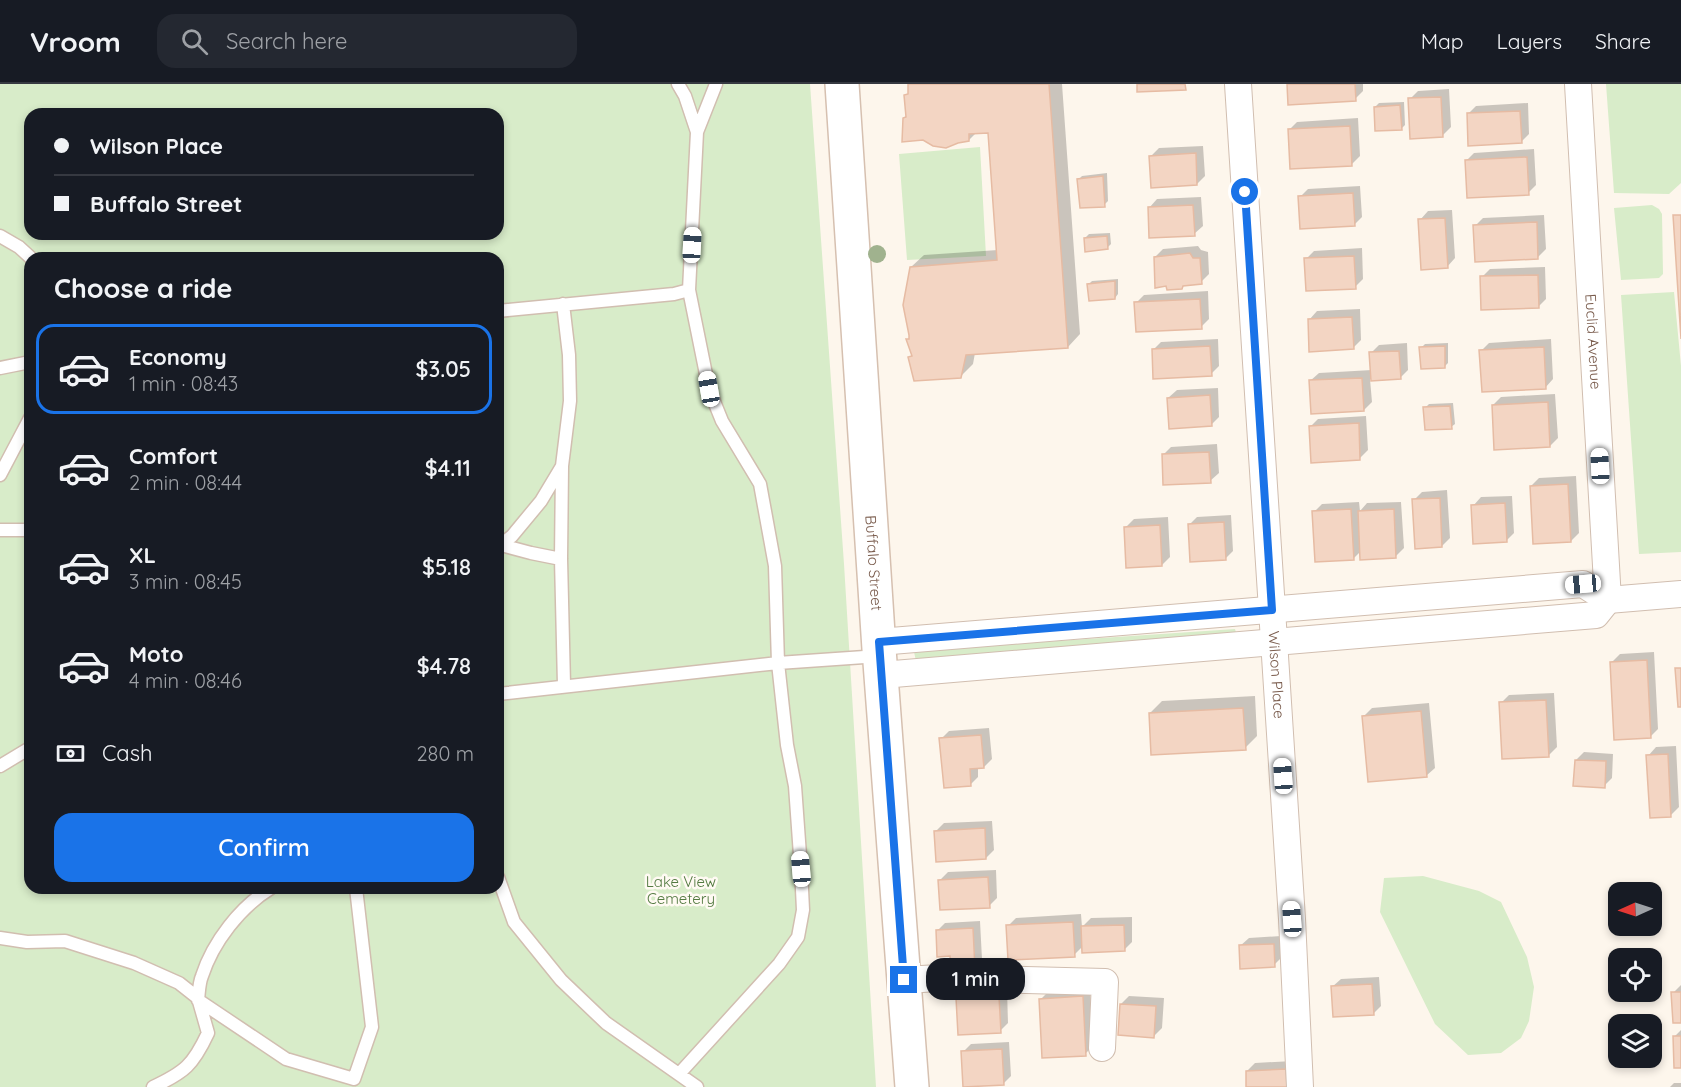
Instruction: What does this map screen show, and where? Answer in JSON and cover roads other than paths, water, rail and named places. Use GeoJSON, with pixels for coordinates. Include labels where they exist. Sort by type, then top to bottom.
{"type":"FeatureCollection","features":[{"type":"Feature","properties":{"kind":"street","name":"Buffalo Street"},"geometry":{"type":"LineString","coordinates":[[842,84],[911,1084]]}},
{"type":"Feature","properties":{"kind":"street","name":"Wilson Place"},"geometry":{"type":"LineString","coordinates":[[1238,84],[1292,919],[1300,1087]]}},
{"type":"Feature","properties":{"kind":"street","name":"Euclid Avenue"},"geometry":{"type":"LineString","coordinates":[[1578,84],[1608,600]]}},
{"type":"Feature","properties":{"kind":"street"},"geometry":{"type":"LineString","coordinates":[[880,658],[1272,610],[1583,584],[1608,600],[1681,594]]}},
{"type":"Feature","properties":{"kind":"street"},"geometry":{"type":"LineString","coordinates":[[880,658],[1274,642],[1596,615],[1608,600]]}},
{"type":"Feature","properties":{"kind":"street"},"geometry":{"type":"LineString","coordinates":[[904,980],[939,978],[1106,982],[1102,1048]]}},
{"type":"Feature","properties":{"kind":"lane"},"geometry":{"type":"LineString","coordinates":[[678,84],[685,96],[697,132]]}},
{"type":"Feature","properties":{"kind":"lane"},"geometry":{"type":"LineString","coordinates":[[679,1074],[779,964],[798,937],[803,910],[795,786],[787,745],[778,663],[775,566],[760,484],[722,421],[709,389],[689,290],[697,132],[716,84]]}},
{"type":"Feature","properties":{"kind":"lane"},"geometry":{"type":"LineString","coordinates":[[0,236],[24,252]]}},
{"type":"Feature","properties":{"kind":"lane"},"geometry":{"type":"LineString","coordinates":[[504,309],[674,294],[689,290]]}},
{"type":"Feature","properties":{"kind":"lane"},"geometry":{"type":"LineString","coordinates":[[563,304],[569,355],[570,400],[562,466],[561,559],[564,685]]}},
{"type":"Feature","properties":{"kind":"lane"},"geometry":{"type":"LineString","coordinates":[[0,368],[24,363]]}},
{"type":"Feature","properties":{"kind":"lane"},"geometry":{"type":"LineString","coordinates":[[0,475],[24,429]]}},
{"type":"Feature","properties":{"kind":"lane"},"geometry":{"type":"LineString","coordinates":[[0,450],[13,450]]}},
{"type":"Feature","properties":{"kind":"lane"},"geometry":{"type":"LineString","coordinates":[[504,543],[541,501],[562,466]]}},
{"type":"Feature","properties":{"kind":"lane"},"geometry":{"type":"LineString","coordinates":[[0,530],[24,530]]}},
{"type":"Feature","properties":{"kind":"lane"},"geometry":{"type":"LineString","coordinates":[[504,547],[561,559]]}},
{"type":"Feature","properties":{"kind":"lane"},"geometry":{"type":"LineString","coordinates":[[504,692],[778,663],[880,658]]}},
{"type":"Feature","properties":{"kind":"lane"},"geometry":{"type":"LineString","coordinates":[[0,766],[24,752]]}},
{"type":"Feature","properties":{"kind":"lane"},"geometry":{"type":"LineString","coordinates":[[153,1087],[178,1075],[197,1056],[208,1033],[198,1000],[201,977],[216,945],[236,918],[260,894]]}},
{"type":"Feature","properties":{"kind":"lane"},"geometry":{"type":"LineString","coordinates":[[0,938],[27,942],[65,941],[134,963],[179,983],[198,1000],[286,1059],[354,1083],[372,1027],[357,894]]}},
{"type":"Feature","properties":{"kind":"lane"},"geometry":{"type":"LineString","coordinates":[[504,894],[514,922],[561,980],[606,1023],[697,1087]]}},
{"type":"Feature","properties":{"kind":"park label","name":"Lake View Cemetery"},"geometry":{"type":"Point","coordinates":[681,890]}}]}
